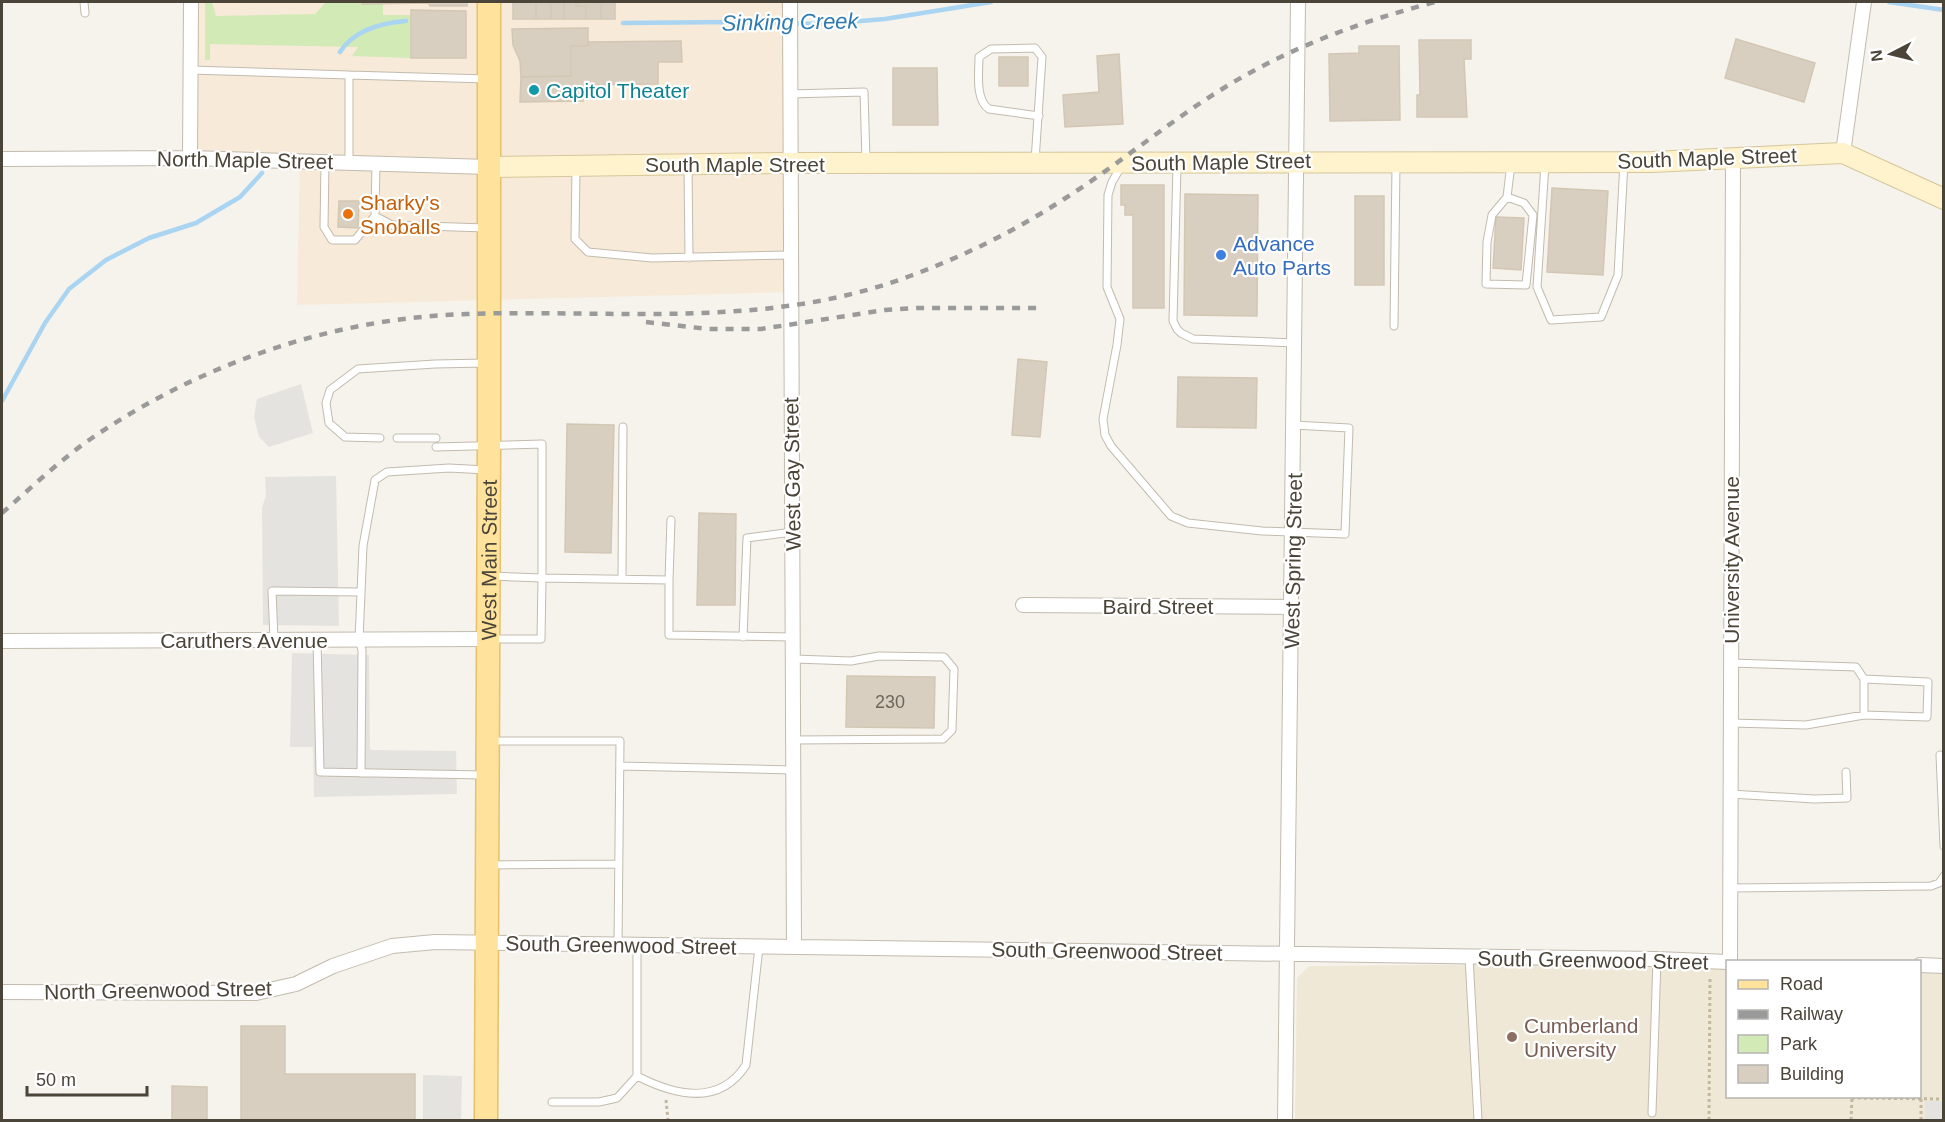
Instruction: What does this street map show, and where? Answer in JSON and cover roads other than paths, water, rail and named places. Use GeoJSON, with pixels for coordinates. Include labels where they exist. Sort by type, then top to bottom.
{"type":"FeatureCollection","features":[{"type":"Feature","properties":{"kind":"main road","name":"West Main Street"},"geometry":{"type":"LineString","coordinates":[[486,1120],[489,2]]}},
{"type":"Feature","properties":{"kind":"street"},"geometry":{"type":"LineString","coordinates":[[189,158],[191,2]]}},
{"type":"Feature","properties":{"kind":"street","name":"West Spring Street"},"geometry":{"type":"LineString","coordinates":[[1285,1120],[1298,2]]}},
{"type":"Feature","properties":{"kind":"street"},"geometry":{"type":"LineString","coordinates":[[1843,153],[1864,2]]}},
{"type":"Feature","properties":{"kind":"street","name":"West Gay Street"},"geometry":{"type":"LineString","coordinates":[[790,7],[794,946]]}},
{"type":"Feature","properties":{"kind":"street","name":"South Maple Street"},"geometry":{"type":"LineString","coordinates":[[489,167],[789,163],[1624,162],[1843,153],[1944,199]]}},
{"type":"Feature","properties":{"kind":"street","name":"North Maple Street"},"geometry":{"type":"LineString","coordinates":[[2,159],[189,158],[489,167]]}},
{"type":"Feature","properties":{"kind":"street","name":"University Avenue"},"geometry":{"type":"LineString","coordinates":[[1729,960],[1733,158]]}},
{"type":"Feature","properties":{"kind":"street","name":"Baird Street"},"geometry":{"type":"LineString","coordinates":[[1023,605],[1292,607]]}},
{"type":"Feature","properties":{"kind":"street","name":"Caruthers Avenue"},"geometry":{"type":"LineString","coordinates":[[2,641],[487,639]]}},
{"type":"Feature","properties":{"kind":"street","name":"North Greenwood Street"},"geometry":{"type":"LineString","coordinates":[[2,992],[256,993],[296,984],[333,966],[392,946],[435,942],[486,944]]}},
{"type":"Feature","properties":{"kind":"street","name":"South Greenwood Street"},"geometry":{"type":"LineString","coordinates":[[486,944],[794,946],[1726,962]]}},
{"type":"Feature","properties":{"kind":"street"},"geometry":{"type":"LineString","coordinates":[[1921,965],[1944,966]]}},
{"type":"Feature","properties":{"kind":"lane"},"geometry":{"type":"LineString","coordinates":[[84,2],[85,13]]}},
{"type":"Feature","properties":{"kind":"lane"},"geometry":{"type":"LineString","coordinates":[[1035,163],[1039,116],[1042,57],[1035,48],[991,49],[979,57],[980,94],[984,106],[989,109],[1039,116]]}},
{"type":"Feature","properties":{"kind":"lane"},"geometry":{"type":"LineString","coordinates":[[190,70],[489,79]]}},
{"type":"Feature","properties":{"kind":"lane"},"geometry":{"type":"LineString","coordinates":[[349,75],[349,163]]}},
{"type":"Feature","properties":{"kind":"lane"},"geometry":{"type":"LineString","coordinates":[[790,94],[864,92],[866,163]]}},
{"type":"Feature","properties":{"kind":"lane"},"geometry":{"type":"LineString","coordinates":[[1394,326],[1396,161]]}},
{"type":"Feature","properties":{"kind":"lane"},"geometry":{"type":"LineString","coordinates":[[325,162],[324,227],[332,240],[355,240],[375,216],[376,163]]}},
{"type":"Feature","properties":{"kind":"lane"},"geometry":{"type":"LineString","coordinates":[[1177,162],[1173,321],[1177,329],[1193,339],[1294,343]]}},
{"type":"Feature","properties":{"kind":"lane"},"geometry":{"type":"LineString","coordinates":[[1507,197],[1524,203],[1533,215],[1526,285],[1486,284],[1487,242],[1492,215],[1507,197],[1511,162]]}},
{"type":"Feature","properties":{"kind":"lane"},"geometry":{"type":"LineString","coordinates":[[1545,162],[1537,287],[1551,320],[1601,317],[1618,275],[1624,162]]}},
{"type":"Feature","properties":{"kind":"lane"},"geometry":{"type":"LineString","coordinates":[[1122,163],[1108,195],[1107,287],[1120,319],[1103,419],[1105,435],[1111,446],[1171,516],[1188,523],[1293,533],[1345,534],[1349,428],[1294,425]]}},
{"type":"Feature","properties":{"kind":"lane"},"geometry":{"type":"LineString","coordinates":[[576,165],[575,239],[588,252],[652,258],[790,255]]}},
{"type":"Feature","properties":{"kind":"lane"},"geometry":{"type":"LineString","coordinates":[[688,165],[689,258]]}},
{"type":"Feature","properties":{"kind":"lane"},"geometry":{"type":"LineString","coordinates":[[375,216],[392,225],[490,228]]}},
{"type":"Feature","properties":{"kind":"lane"},"geometry":{"type":"LineString","coordinates":[[380,438],[345,437],[329,423],[326,404],[330,390],[358,369],[489,363]]}},
{"type":"Feature","properties":{"kind":"lane"},"geometry":{"type":"LineString","coordinates":[[622,578],[623,427]]}},
{"type":"Feature","properties":{"kind":"lane"},"geometry":{"type":"LineString","coordinates":[[397,438],[489,445],[542,444],[541,639],[487,639]]}},
{"type":"Feature","properties":{"kind":"lane"},"geometry":{"type":"LineString","coordinates":[[361,773],[362,650],[359,640],[363,546],[375,480],[387,472],[449,468],[489,471]]}},
{"type":"Feature","properties":{"kind":"lane"},"geometry":{"type":"LineString","coordinates":[[670,520],[669,635],[794,637]]}},
{"type":"Feature","properties":{"kind":"lane"},"geometry":{"type":"LineString","coordinates":[[743,637],[747,538],[793,532]]}},
{"type":"Feature","properties":{"kind":"lane"},"geometry":{"type":"LineString","coordinates":[[488,576],[669,580]]}},
{"type":"Feature","properties":{"kind":"lane"},"geometry":{"type":"LineString","coordinates":[[274,640],[272,591],[361,592]]}},
{"type":"Feature","properties":{"kind":"lane"},"geometry":{"type":"LineString","coordinates":[[317,640],[320,772],[487,775]]}},
{"type":"Feature","properties":{"kind":"lane"},"geometry":{"type":"LineString","coordinates":[[794,659],[851,661],[879,656],[944,657],[954,669],[952,730],[943,739],[794,740]]}},
{"type":"Feature","properties":{"kind":"lane"},"geometry":{"type":"LineString","coordinates":[[1730,663],[1856,667],[1863,679],[1864,715]]}},
{"type":"Feature","properties":{"kind":"lane"},"geometry":{"type":"LineString","coordinates":[[1730,723],[1806,725],[1864,715],[1927,717],[1928,682],[1863,679]]}},
{"type":"Feature","properties":{"kind":"lane"},"geometry":{"type":"LineString","coordinates":[[487,741],[620,741],[618,945]]}},
{"type":"Feature","properties":{"kind":"lane"},"geometry":{"type":"LineString","coordinates":[[1940,755],[1944,846]]}},
{"type":"Feature","properties":{"kind":"lane"},"geometry":{"type":"LineString","coordinates":[[620,766],[793,770]]}},
{"type":"Feature","properties":{"kind":"lane"},"geometry":{"type":"LineString","coordinates":[[1730,794],[1814,799],[1846,798],[1846,772]]}},
{"type":"Feature","properties":{"kind":"lane"},"geometry":{"type":"LineString","coordinates":[[486,865],[619,864]]}},
{"type":"Feature","properties":{"kind":"lane"},"geometry":{"type":"LineString","coordinates":[[1729,888],[1931,886],[1939,883],[1944,876]]}},
{"type":"Feature","properties":{"kind":"lane"},"geometry":{"type":"LineString","coordinates":[[552,1102],[599,1102],[617,1098],[637,1076],[637,945]]}},
{"type":"Feature","properties":{"kind":"lane"},"geometry":{"type":"LineString","coordinates":[[637,1076],[666,1089],[697,1094],[711,1092],[738,1077],[746,1065],[759,947]]}},
{"type":"Feature","properties":{"kind":"lane"},"geometry":{"type":"LineString","coordinates":[[1469,957],[1478,1120]]}},
{"type":"Feature","properties":{"kind":"lane"},"geometry":{"type":"LineString","coordinates":[[1652,1113],[1657,959]]}},
{"type":"Feature","properties":{"kind":"waterway","name":"Sinking Creek"},"geometry":{"type":"LineString","coordinates":[[623,23],[823,24],[885,19],[991,2]]}},
{"type":"Feature","properties":{"kind":"waterway","name":"Sinking Creek"},"geometry":{"type":"LineString","coordinates":[[1889,2],[1944,10]]}},
{"type":"Feature","properties":{"kind":"waterway","name":"Sinking Creek"},"geometry":{"type":"LineString","coordinates":[[340,52],[360,33],[387,24],[406,21]]}},
{"type":"Feature","properties":{"kind":"waterway","name":"Sinking Creek"},"geometry":{"type":"LineString","coordinates":[[2,401],[45,323],[69,289],[106,260],[149,238],[196,223],[240,197],[262,173]]}},
{"type":"Feature","properties":{"kind":"railway"},"geometry":{"type":"LineString","coordinates":[[2,513],[80,447],[134,411],[224,367],[271,349],[319,335],[417,317],[467,314],[635,314],[746,310],[801,304],[856,293],[910,276],[989,242],[1046,211],[1189,111],[1256,69],[1331,35],[1435,2]]}},
{"type":"Feature","properties":{"kind":"railway"},"geometry":{"type":"LineString","coordinates":[[646,322],[708,329],[761,329],[885,310],[1038,308]]}},
{"type":"Feature","properties":{"kind":"place","name":"Capitol Theater"},"geometry":{"type":"Point","coordinates":[534,90]}},
{"type":"Feature","properties":{"kind":"place","name":"Sharky's Snoballs"},"geometry":{"type":"Point","coordinates":[348,214]}},
{"type":"Feature","properties":{"kind":"place","name":"Advance Auto Parts"},"geometry":{"type":"Point","coordinates":[1221,255]}},
{"type":"Feature","properties":{"kind":"place","name":"Cumberland University"},"geometry":{"type":"Point","coordinates":[1512,1037]}}]}
